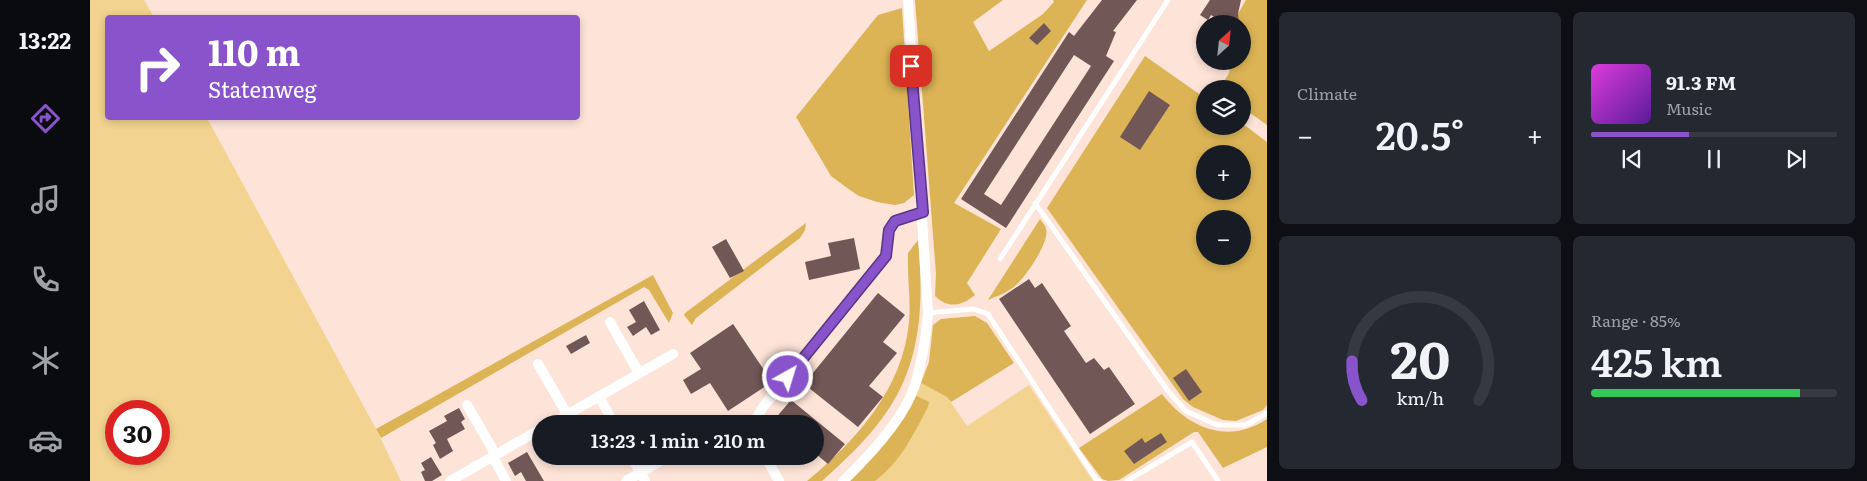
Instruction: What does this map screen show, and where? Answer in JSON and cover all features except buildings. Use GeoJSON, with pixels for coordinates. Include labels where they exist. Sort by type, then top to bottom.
{"type":"FeatureCollection","features":[{"type":"Feature","properties":{"kind":"street"},"geometry":{"type":"LineString","coordinates":[[843,481],[873,451],[902,410],[914,387],[925,344],[928,313],[908,0]]}},
{"type":"Feature","properties":{"kind":"street"},"geometry":{"type":"LineString","coordinates":[[758,415],[886,256],[889,230],[895,221],[923,212]]}},
{"type":"Feature","properties":{"kind":"street"},"geometry":{"type":"LineString","coordinates":[[610,322],[639,373]]}},
{"type":"Feature","properties":{"kind":"street"},"geometry":{"type":"LineString","coordinates":[[538,364],[567,414],[673,354]]}},
{"type":"Feature","properties":{"kind":"street"},"geometry":{"type":"LineString","coordinates":[[598,396],[609,415]]}},
{"type":"Feature","properties":{"kind":"street"},"geometry":{"type":"LineString","coordinates":[[467,404],[506,481]]}},
{"type":"Feature","properties":{"kind":"street"},"geometry":{"type":"LineString","coordinates":[[450,481],[532,434]]}},
{"type":"Feature","properties":{"kind":"street"},"geometry":{"type":"LineString","coordinates":[[636,465],[643,477]]}},
{"type":"Feature","properties":{"kind":"street"},"geometry":{"type":"LineString","coordinates":[[626,481],[643,477],[658,465]]}},
{"type":"Feature","properties":{"kind":"street"},"geometry":{"type":"LineString","coordinates":[[770,465],[779,481]]}},
{"type":"Feature","properties":{"kind":"lane"},"geometry":{"type":"LineString","coordinates":[[1000,259],[1168,0]]}},
{"type":"Feature","properties":{"kind":"lane"},"geometry":{"type":"LineString","coordinates":[[1035,203],[1168,391],[1186,411],[1217,425],[1246,425],[1267,413]]}},
{"type":"Feature","properties":{"kind":"lane"},"geometry":{"type":"LineString","coordinates":[[928,313],[974,308],[988,314],[1096,479],[1100,481]]}},
{"type":"Feature","properties":{"kind":"lane"},"geometry":{"type":"LineString","coordinates":[[1127,481],[1192,442],[1218,481]]}},
{"type":"Feature","properties":{"kind":"shaded area"},"geometry":{"type":"Polygon","coordinates":[[[90,0],[144,0],[153,15],[105,15],[105,120],[208,120],[376,429],[401,481],[90,481],[90,0]]]}},
{"type":"Feature","properties":{"kind":"shaded area"},"geometry":{"type":"Polygon","coordinates":[[[915,0],[1003,0],[973,22],[989,51],[1043,14],[1054,2],[1053,0],[1087,0],[954,203],[1001,229],[967,283],[975,295],[960,304],[945,303],[935,296],[936,274],[915,0]]]}},
{"type":"Feature","properties":{"kind":"shaded area"},"geometry":{"type":"Polygon","coordinates":[[[1246,0],[1267,0],[1267,125],[1251,114],[1251,80],[1225,80],[1230,70],[1251,70],[1251,15],[1237,15],[1246,0]]]}},
{"type":"Feature","properties":{"kind":"shaded area"},"geometry":{"type":"Polygon","coordinates":[[[902,8],[914,195],[904,203],[895,205],[859,196],[831,176],[796,117],[878,15],[902,8]]]}},
{"type":"Feature","properties":{"kind":"shaded area"},"geometry":{"type":"Polygon","coordinates":[[[1145,56],[1196,92],[1196,135],[1251,135],[1251,130],[1267,142],[1267,405],[1263,410],[1236,421],[1223,420],[1193,407],[1183,399],[1047,208],[1145,56]]]}},
{"type":"Feature","properties":{"kind":"shaded area"},"geometry":{"type":"Polygon","coordinates":[[[1040,219],[1046,229],[1046,235],[1041,251],[1036,259],[1025,276],[1015,286],[988,300],[1040,219]]]}},
{"type":"Feature","properties":{"kind":"shaded area"},"geometry":{"type":"Polygon","coordinates":[[[806,223],[805,230],[800,238],[696,318],[692,325],[684,315],[685,313],[806,223]]]}},
{"type":"Feature","properties":{"kind":"shaded area"},"geometry":{"type":"Polygon","coordinates":[[[918,240],[921,287],[920,310],[913,355],[906,376],[896,397],[883,417],[862,443],[822,481],[807,481],[860,430],[887,391],[898,369],[905,346],[909,322],[908,253],[918,240]]]}},
{"type":"Feature","properties":{"kind":"shaded area"},"geometry":{"type":"Polygon","coordinates":[[[653,275],[673,313],[669,323],[649,290],[644,287],[381,438],[376,429],[653,275]]]}},
{"type":"Feature","properties":{"kind":"shaded area"},"geometry":{"type":"Polygon","coordinates":[[[975,316],[987,323],[1014,363],[951,402],[947,397],[921,383],[929,362],[933,325],[941,319],[975,316]]]}},
{"type":"Feature","properties":{"kind":"shaded area"},"geometry":{"type":"Polygon","coordinates":[[[921,383],[947,397],[967,426],[1029,385],[1093,481],[875,481],[899,457],[912,438],[928,407],[928,402],[915,395],[921,383]]]}},
{"type":"Feature","properties":{"kind":"shaded area"},"geometry":{"type":"Polygon","coordinates":[[[1162,394],[1184,416],[1196,424],[1210,429],[1238,431],[1252,427],[1267,419],[1267,447],[1223,468],[1198,432],[1194,432],[1119,480],[1108,481],[1102,479],[1079,448],[1162,394]]]}},
{"type":"Feature","properties":{"kind":"shaded area"},"geometry":{"type":"Polygon","coordinates":[[[915,395],[929,402],[928,407],[912,438],[899,457],[875,481],[849,481],[915,395]]]}},
{"type":"Feature","properties":{"kind":"route"},"geometry":{"type":"LineString","coordinates":[[788,377],[886,256],[889,230],[895,221],[923,212],[911,66]]}}]}
